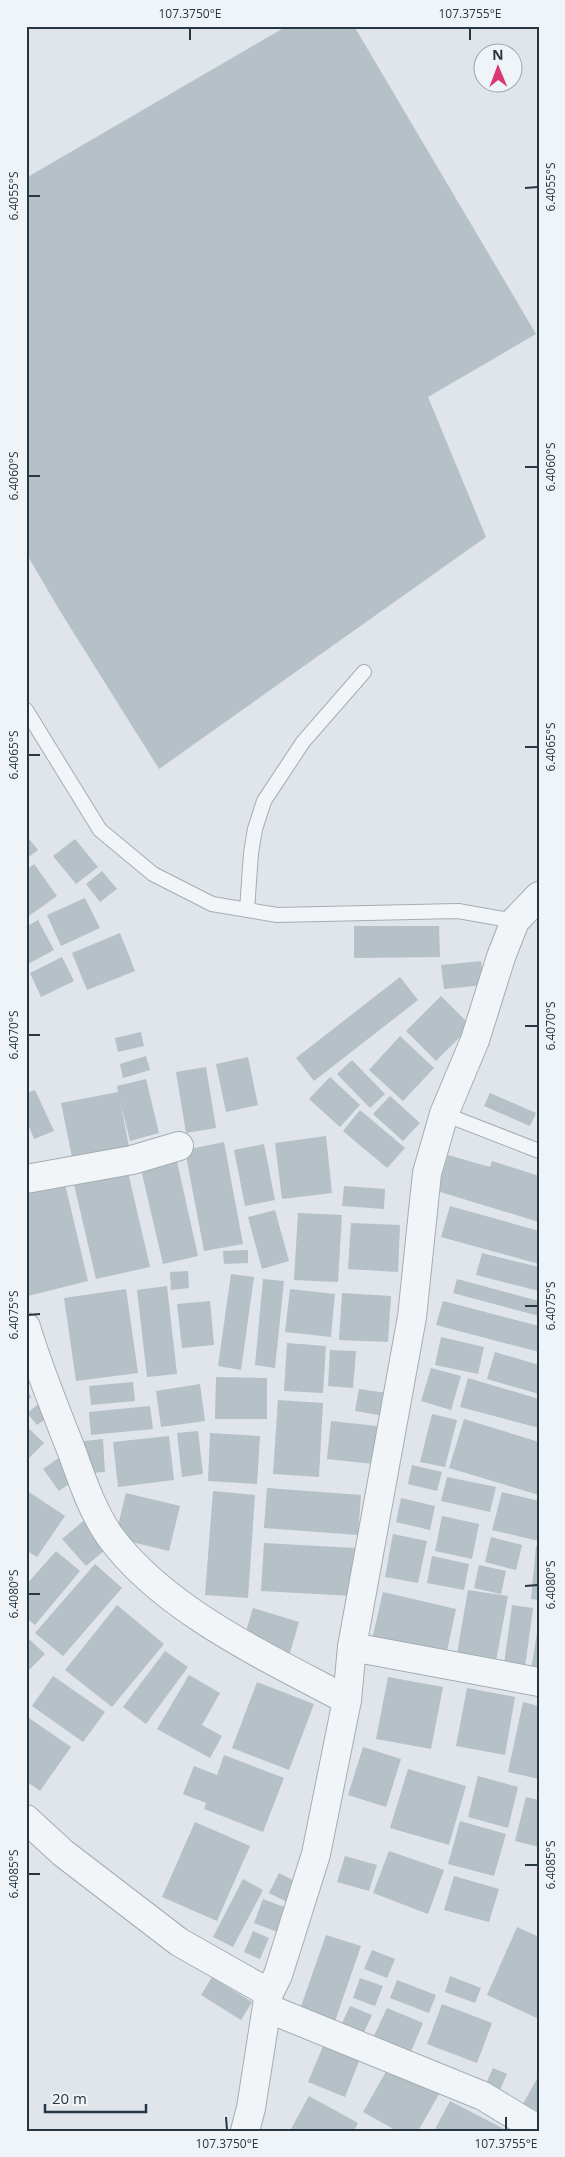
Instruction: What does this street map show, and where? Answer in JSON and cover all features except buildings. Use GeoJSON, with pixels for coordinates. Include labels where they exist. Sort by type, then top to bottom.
{"type":"FeatureCollection","features":[{"type":"Feature","properties":{"kind":"street"},"geometry":{"type":"LineString","coordinates":[[245,2131],[251,2108],[268,2000],[278,1975],[316,1854],[346,1700],[352,1647],[412,1317],[427,1173],[444,1114],[476,1040],[501,957],[515,921],[539,896]]}},
{"type":"Feature","properties":{"kind":"street"},"geometry":{"type":"LineString","coordinates":[[26,1179],[132,1160],[179,1146]]}},
{"type":"Feature","properties":{"kind":"street"},"geometry":{"type":"LineString","coordinates":[[26,1328],[32,1366],[91,1502],[109,1535],[147,1577],[220,1632],[346,1700]]}},
{"type":"Feature","properties":{"kind":"street"},"geometry":{"type":"LineString","coordinates":[[352,1647],[539,1682]]}},
{"type":"Feature","properties":{"kind":"street"},"geometry":{"type":"LineString","coordinates":[[26,1820],[63,1853],[179,1942],[268,2000],[483,2096],[539,2130]]}},
{"type":"Feature","properties":{"kind":"lane"},"geometry":{"type":"LineString","coordinates":[[247,910],[251,853],[255,829],[264,801],[303,742],[364,672]]}},
{"type":"Feature","properties":{"kind":"lane"},"geometry":{"type":"LineString","coordinates":[[26,710],[100,830],[153,874],[212,904],[278,916],[458,911],[515,921]]}},
{"type":"Feature","properties":{"kind":"lane"},"geometry":{"type":"LineString","coordinates":[[444,1114],[539,1152]]}}]}
